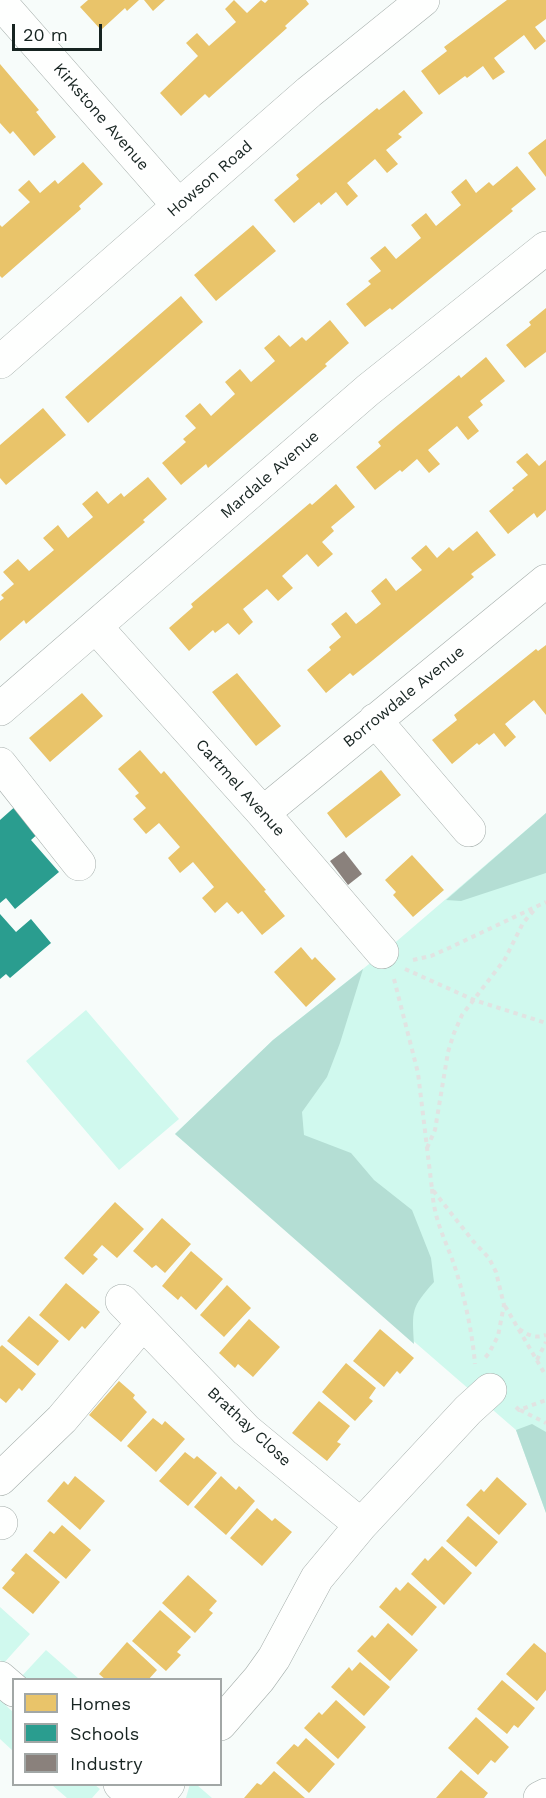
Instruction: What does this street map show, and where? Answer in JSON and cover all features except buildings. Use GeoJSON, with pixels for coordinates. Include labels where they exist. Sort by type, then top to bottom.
{"type":"FeatureCollection","features":[{"type":"Feature","properties":{"kind":"street","name":"Howson Road"},"geometry":{"type":"LineString","coordinates":[[0,362],[318,85],[423,0]]}},
{"type":"Feature","properties":{"kind":"street","name":"Kirkstone Avenue"},"geometry":{"type":"LineString","coordinates":[[9,4],[179,206]]}},
{"type":"Feature","properties":{"kind":"street","name":"Mardale Avenue"},"geometry":{"type":"LineString","coordinates":[[0,709],[368,390],[546,248]]}},
{"type":"Feature","properties":{"kind":"street","name":"Borrowdale Avenue"},"geometry":{"type":"LineString","coordinates":[[263,813],[546,581]]}},
{"type":"Feature","properties":{"kind":"street","name":"Cartmel Avenue"},"geometry":{"type":"LineString","coordinates":[[96,627],[263,813],[385,956]]}},
{"type":"Feature","properties":{"kind":"street"},"geometry":{"type":"LineString","coordinates":[[375,720],[469,830]]}},
{"type":"Feature","properties":{"kind":"street"},"geometry":{"type":"LineString","coordinates":[[0,764],[79,864]]}},
{"type":"Feature","properties":{"kind":"street","name":"Brathay Close"},"geometry":{"type":"LineString","coordinates":[[0,1479],[62,1419],[132,1312],[246,1430],[361,1525]]}},
{"type":"Feature","properties":{"kind":"street"},"geometry":{"type":"LineString","coordinates":[[222,1722],[274,1658],[317,1578],[361,1525],[475,1407]]}},
{"type":"Feature","properties":{"kind":"street"},"geometry":{"type":"LineString","coordinates":[[0,1678],[12,1688]]}},
{"type":"Feature","properties":{"kind":"street"},"geometry":{"type":"LineString","coordinates":[[121,1786],[135,1798]]}},
{"type":"Feature","properties":{"kind":"street"},"geometry":{"type":"LineString","coordinates":[[156,1798],[167,1786]]}},
{"type":"Feature","properties":{"kind":"street"},"geometry":{"type":"LineString","coordinates":[[540,1798],[546,1795]]}},
{"type":"Feature","properties":{"kind":"path"},"geometry":{"type":"LineString","coordinates":[[385,956],[402,961],[431,956],[546,902]]}},
{"type":"Feature","properties":{"kind":"path"},"geometry":{"type":"LineString","coordinates":[[426,1150],[435,1130],[448,1052],[462,1015],[505,959],[523,923],[536,908]]}},
{"type":"Feature","properties":{"kind":"path"},"geometry":{"type":"LineString","coordinates":[[385,956],[411,972],[474,1000],[546,1023]]}},
{"type":"Feature","properties":{"kind":"path"},"geometry":{"type":"LineString","coordinates":[[385,956],[418,1073],[426,1150],[439,1229],[451,1257],[467,1316],[475,1368],[489,1353],[498,1336],[504,1305]]}},
{"type":"Feature","properties":{"kind":"path"},"geometry":{"type":"LineString","coordinates":[[432,1189],[489,1258],[496,1272],[504,1305],[546,1376]]}},
{"type":"Feature","properties":{"kind":"path"},"geometry":{"type":"LineString","coordinates":[[517,1327],[535,1337],[546,1335]]}},
{"type":"Feature","properties":{"kind":"path"},"geometry":{"type":"LineString","coordinates":[[537,1361],[546,1342]]}},
{"type":"Feature","properties":{"kind":"path"},"geometry":{"type":"LineString","coordinates":[[519,1410],[546,1423]]}},
{"type":"Feature","properties":{"kind":"green space"},"geometry":{"type":"Polygon","coordinates":[[[546,813],[546,1513],[516,1430],[175,1134],[273,1040],[383,953],[546,813]]]}},
{"type":"Feature","properties":{"kind":"green space"},"geometry":{"type":"Polygon","coordinates":[[[546,813],[546,873],[461,901],[446,900],[546,813]]]}},
{"type":"Feature","properties":{"kind":"green space"},"geometry":{"type":"Polygon","coordinates":[[[363,969],[327,1077],[302,1112],[304,1135],[351,1153],[374,1180],[412,1210],[431,1258],[434,1282],[417,1304],[413,1316],[414,1344],[175,1134],[273,1040],[363,969]]]}},
{"type":"Feature","properties":{"kind":"green space"},"geometry":{"type":"Polygon","coordinates":[[[86,1010],[179,1119],[119,1170],[26,1061],[86,1010]]]}},
{"type":"Feature","properties":{"kind":"green space"},"geometry":{"type":"Polygon","coordinates":[[[532,1424],[546,1432],[546,1513],[516,1430],[532,1424]]]}},
{"type":"Feature","properties":{"kind":"green space"},"geometry":{"type":"Polygon","coordinates":[[[0,1607],[30,1634],[3,1664],[0,1660],[0,1607]]]}},
{"type":"Feature","properties":{"kind":"green space"},"geometry":{"type":"Polygon","coordinates":[[[46,1650],[78,1678],[20,1678],[46,1650]]]}},
{"type":"Feature","properties":{"kind":"green space"},"geometry":{"type":"Polygon","coordinates":[[[0,1700],[12,1711],[12,1750],[0,1739],[0,1700]]]}},
{"type":"Feature","properties":{"kind":"green space"},"geometry":{"type":"Polygon","coordinates":[[[53,1786],[96,1786],[100,1789],[92,1798],[67,1798],[53,1786]]]}},
{"type":"Feature","properties":{"kind":"green space"},"geometry":{"type":"Polygon","coordinates":[[[189,1786],[198,1786],[212,1798],[186,1798],[189,1786]]]}}]}
